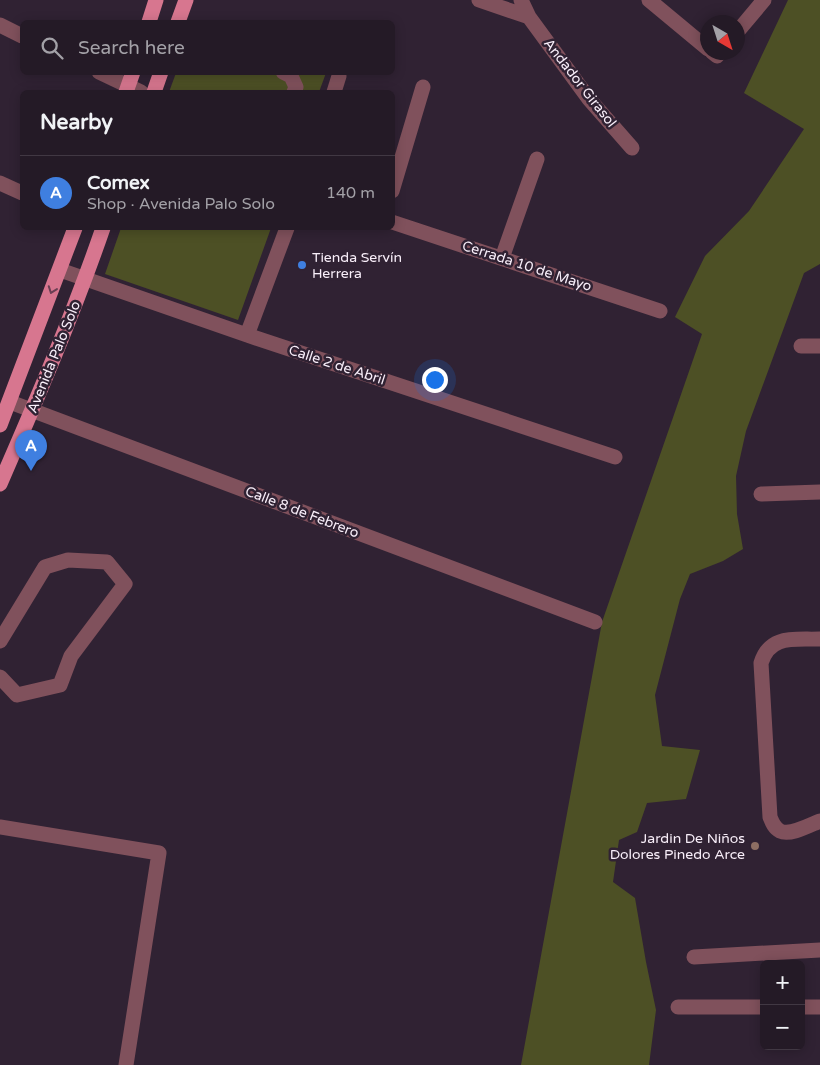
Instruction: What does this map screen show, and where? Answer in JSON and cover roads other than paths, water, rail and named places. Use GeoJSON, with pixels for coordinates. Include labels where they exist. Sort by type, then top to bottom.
{"type":"FeatureCollection","features":[{"type":"Feature","properties":{"kind":"main road"},"geometry":{"type":"LineString","coordinates":[[150,20],[156,0]]}},
{"type":"Feature","properties":{"kind":"main road"},"geometry":{"type":"LineString","coordinates":[[179,20],[186,0]]}},
{"type":"Feature","properties":{"kind":"main road"},"geometry":{"type":"LineString","coordinates":[[155,90],[160,75]]}},
{"type":"Feature","properties":{"kind":"main road","name":"Avenida Palo Solo"},"geometry":{"type":"LineString","coordinates":[[0,425],[74,230]]}},
{"type":"Feature","properties":{"kind":"main road","name":"Avenida Palo Solo"},"geometry":{"type":"LineString","coordinates":[[0,484],[86,279],[101,230]]}},
{"type":"Feature","properties":{"kind":"street"},"geometry":{"type":"LineString","coordinates":[[479,0],[529,17]]}},
{"type":"Feature","properties":{"kind":"street","name":"Andador Girasol"},"geometry":{"type":"LineString","coordinates":[[521,0],[529,17],[589,99],[632,148]]}},
{"type":"Feature","properties":{"kind":"street"},"geometry":{"type":"LineString","coordinates":[[649,0],[700,41]]}},
{"type":"Feature","properties":{"kind":"street"},"geometry":{"type":"LineString","coordinates":[[745,23],[764,0]]}},
{"type":"Feature","properties":{"kind":"street"},"geometry":{"type":"LineString","coordinates":[[0,25],[20,35]]}},
{"type":"Feature","properties":{"kind":"street"},"geometry":{"type":"LineString","coordinates":[[106,75],[132,86]]}},
{"type":"Feature","properties":{"kind":"street"},"geometry":{"type":"LineString","coordinates":[[289,75],[296,87],[295,90]]}},
{"type":"Feature","properties":{"kind":"street"},"geometry":{"type":"LineString","coordinates":[[335,90],[339,76]]}},
{"type":"Feature","properties":{"kind":"street"},"geometry":{"type":"LineString","coordinates":[[395,181],[423,87]]}},
{"type":"Feature","properties":{"kind":"street"},"geometry":{"type":"LineString","coordinates":[[502,258],[537,159]]}},
{"type":"Feature","properties":{"kind":"street"},"geometry":{"type":"LineString","coordinates":[[0,183],[20,192]]}},
{"type":"Feature","properties":{"kind":"street","name":"Cerrada 10 de Mayo"},"geometry":{"type":"LineString","coordinates":[[395,223],[660,311]]}},
{"type":"Feature","properties":{"kind":"street"},"geometry":{"type":"LineString","coordinates":[[247,335],[286,230]]}},
{"type":"Feature","properties":{"kind":"street","name":"Calle 2 de Abril"},"geometry":{"type":"LineString","coordinates":[[60,270],[247,335],[615,457]]}},
{"type":"Feature","properties":{"kind":"street"},"geometry":{"type":"LineString","coordinates":[[801,346],[820,346]]}},
{"type":"Feature","properties":{"kind":"street","name":"Calle 8 de Febrero"},"geometry":{"type":"LineString","coordinates":[[10,402],[595,622]]}},
{"type":"Feature","properties":{"kind":"street"},"geometry":{"type":"LineString","coordinates":[[761,494],[820,492]]}},
{"type":"Feature","properties":{"kind":"street"},"geometry":{"type":"LineString","coordinates":[[0,641],[45,567],[68,560],[107,562],[125,584],[71,656],[60,685],[17,695],[0,677]]}},
{"type":"Feature","properties":{"kind":"street"},"geometry":{"type":"LineString","coordinates":[[820,639],[783,640],[772,645],[764,652],[761,663],[770,817],[780,832],[789,832],[820,821]]}},
{"type":"Feature","properties":{"kind":"street"},"geometry":{"type":"LineString","coordinates":[[0,828],[159,853],[126,1065]]}},
{"type":"Feature","properties":{"kind":"street"},"geometry":{"type":"LineString","coordinates":[[694,956],[820,950]]}},
{"type":"Feature","properties":{"kind":"street"},"geometry":{"type":"LineString","coordinates":[[678,1007],[760,1007]]}},
{"type":"Feature","properties":{"kind":"street"},"geometry":{"type":"LineString","coordinates":[[805,1007],[820,1007]]}},
{"type":"Feature","properties":{"kind":"place","name":"Tienda Servín Herrera"},"geometry":{"type":"Point","coordinates":[302,265]}},
{"type":"Feature","properties":{"kind":"place","name":"Comex"},"geometry":{"type":"Point","coordinates":[31,471]}},
{"type":"Feature","properties":{"kind":"place","name":"Jardin De Niños Dolores Pinedo Arce"},"geometry":{"type":"Point","coordinates":[755,846]}}]}
